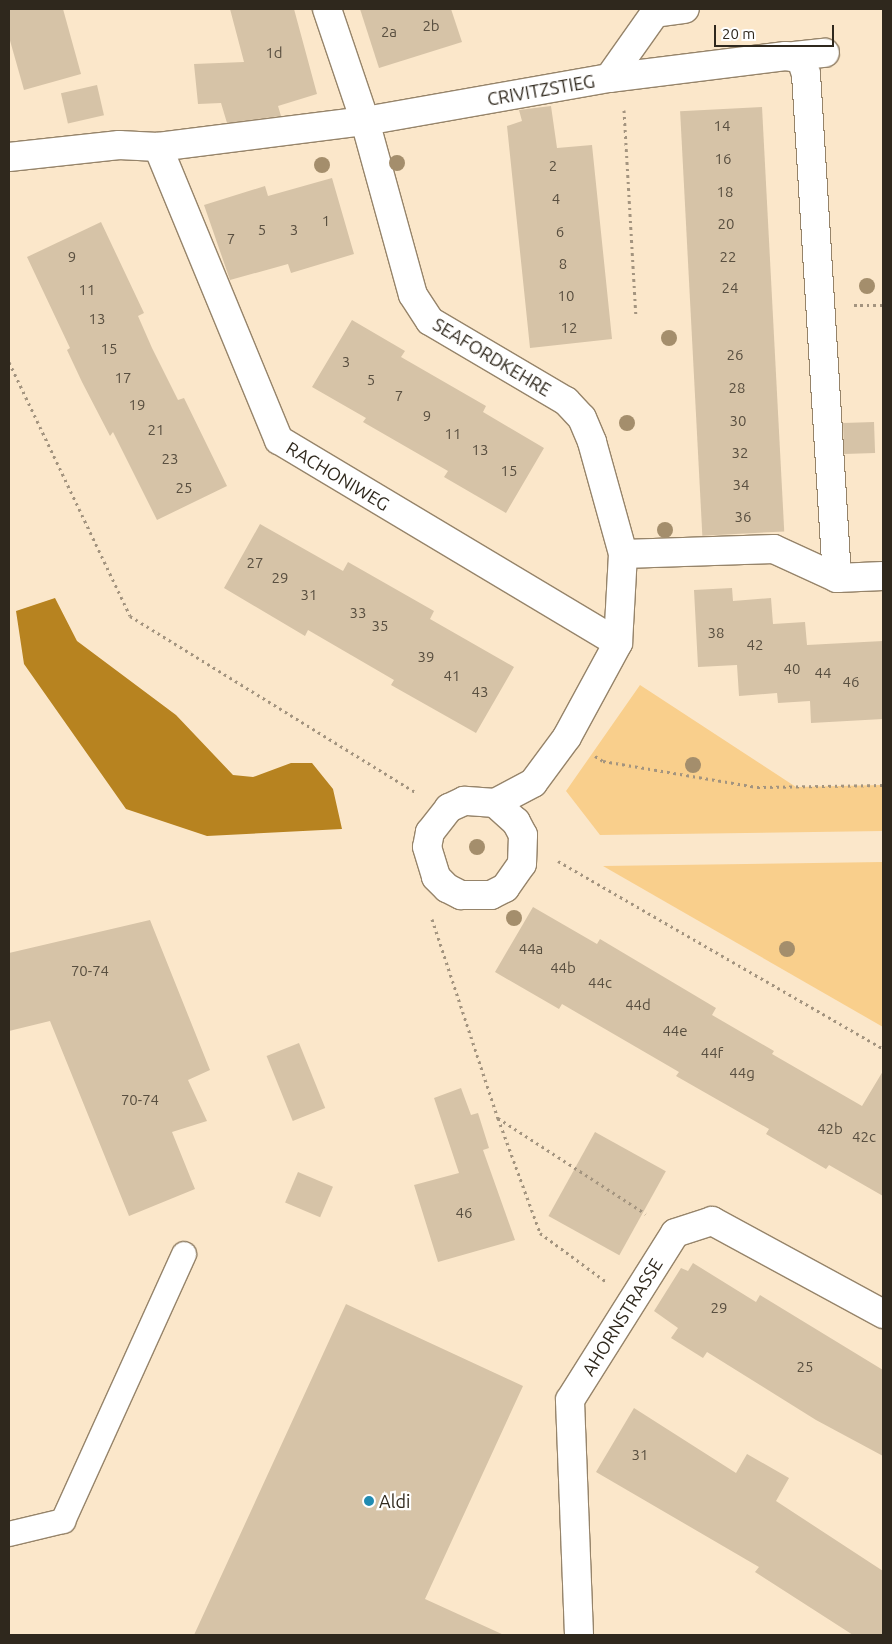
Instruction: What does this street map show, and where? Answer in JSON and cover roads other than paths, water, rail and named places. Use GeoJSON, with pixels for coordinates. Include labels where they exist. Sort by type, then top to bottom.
{"type":"FeatureCollection","features":[{"type":"Feature","properties":{"kind":"street","name":"SEAFORDKEHRE"},"geometry":{"type":"LineString","coordinates":[[327,9],[365,121],[413,295],[430,321],[566,401],[582,418],[592,442],[623,554],[618,642],[567,737],[533,783],[495,803]]}},
{"type":"Feature","properties":{"kind":"street","name":"CRIVITZSTIEG"},"geometry":{"type":"LineString","coordinates":[[365,121],[616,78],[656,13],[685,9]]}},
{"type":"Feature","properties":{"kind":"street"},"geometry":{"type":"LineString","coordinates":[[616,78],[825,53]]}},
{"type":"Feature","properties":{"kind":"street"},"geometry":{"type":"LineString","coordinates":[[794,56],[805,64],[806,74],[837,578]]}},
{"type":"Feature","properties":{"kind":"street"},"geometry":{"type":"LineString","coordinates":[[9,157],[119,145],[158,147],[365,121]]}},
{"type":"Feature","properties":{"kind":"street","name":"RACHONIWEG"},"geometry":{"type":"LineString","coordinates":[[158,147],[279,440],[618,642]]}},
{"type":"Feature","properties":{"kind":"street"},"geometry":{"type":"LineString","coordinates":[[623,554],[774,549],[837,578],[883,576]]}},
{"type":"Feature","properties":{"kind":"street"},"geometry":{"type":"LineString","coordinates":[[464,801],[495,803],[516,822],[524,850],[515,877],[492,895],[461,895],[448,888],[436,877],[427,847],[438,819],[450,808],[464,801]]}},
{"type":"Feature","properties":{"kind":"street","name":"AHORNSTRASSE"},"geometry":{"type":"LineString","coordinates":[[579,1635],[570,1400],[675,1233],[712,1221],[883,1314]]}},
{"type":"Feature","properties":{"kind":"lane"},"geometry":{"type":"LineString","coordinates":[[9,1534],[63,1521],[184,1254]]}},
{"type":"Feature","properties":{"kind":"place","name":"Aldi"},"geometry":{"type":"Point","coordinates":[369,1501]}}]}
